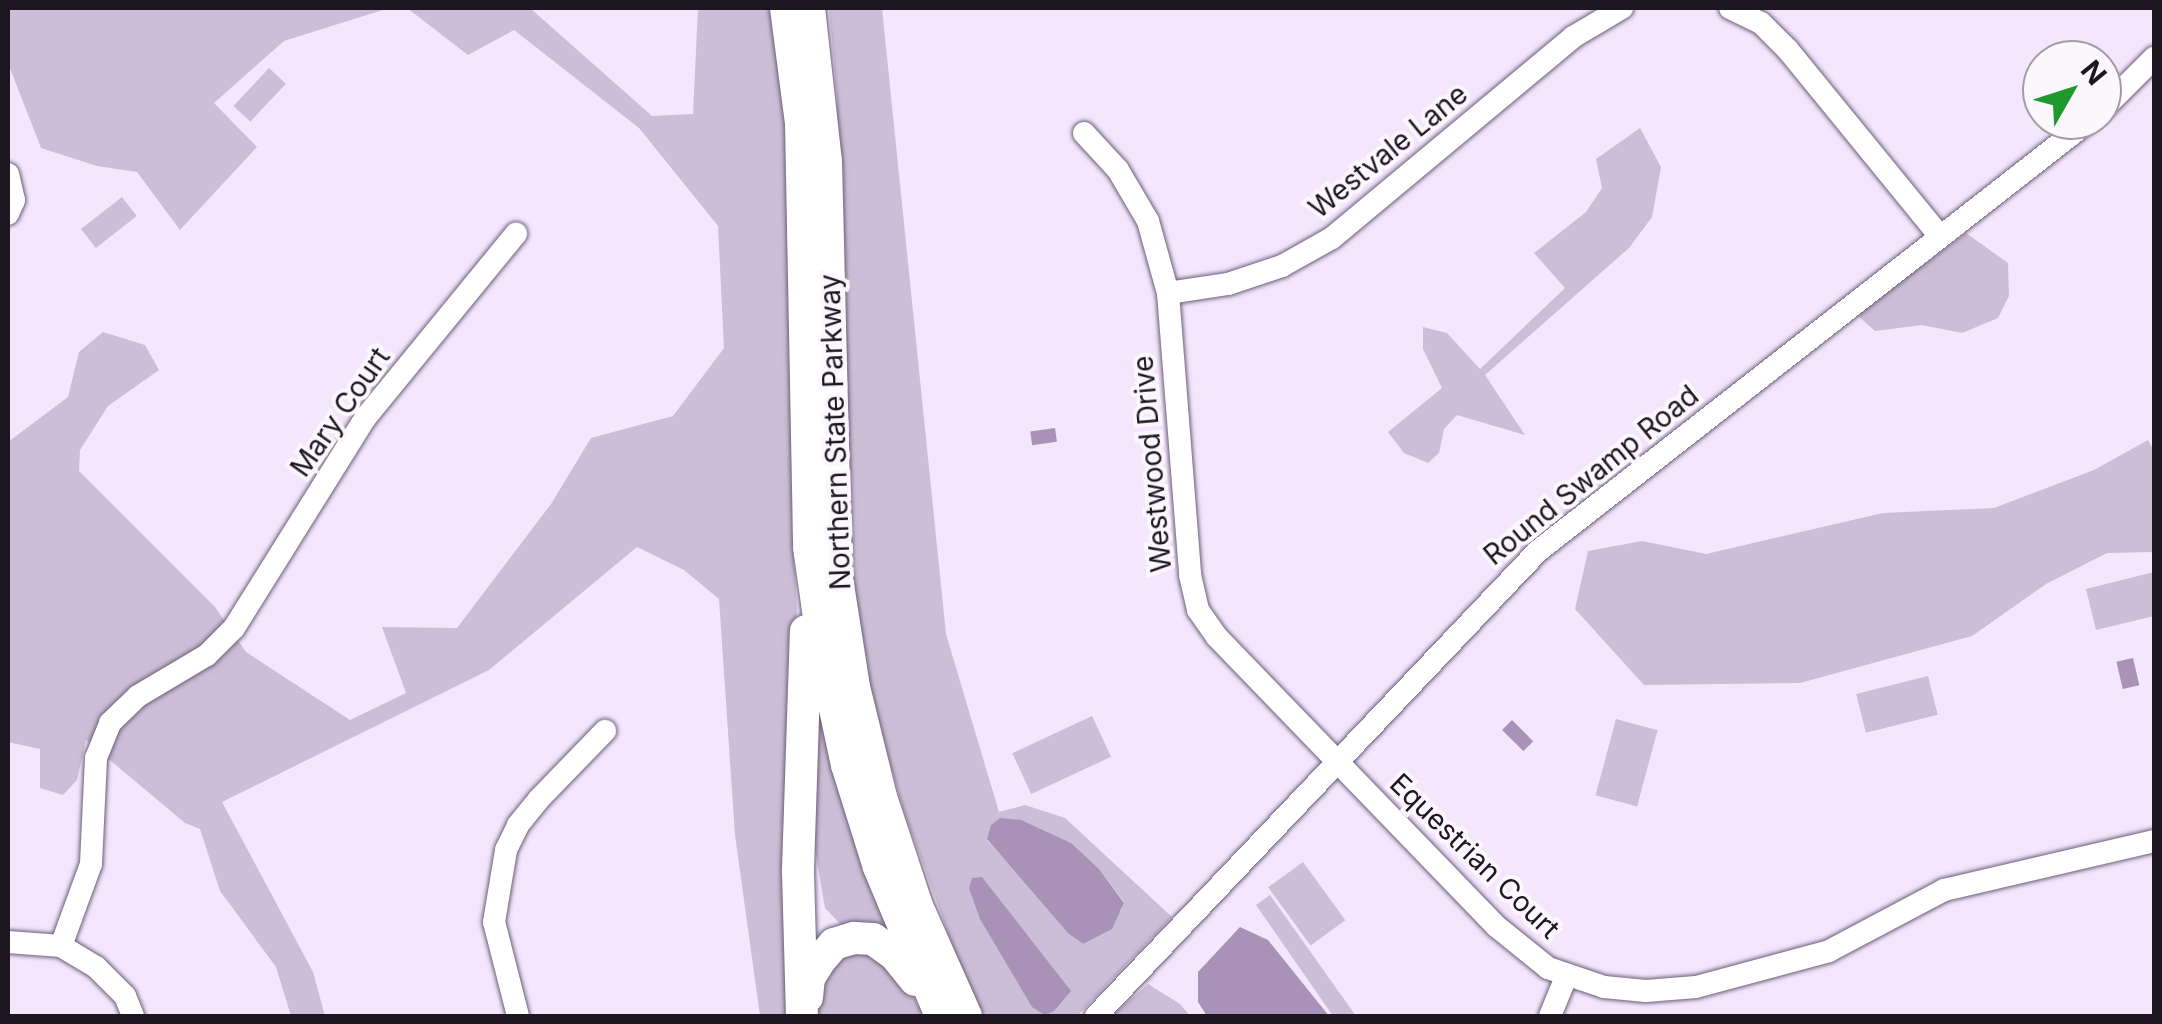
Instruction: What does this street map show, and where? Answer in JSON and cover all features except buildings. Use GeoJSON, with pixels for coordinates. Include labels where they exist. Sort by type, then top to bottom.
{"type":"FeatureCollection","features":[{"type":"Feature","properties":{"kind":"highway","name":"Northern State Parkway"},"geometry":{"type":"LineString","coordinates":[[786,8],[801,122],[809,547],[826,667],[847,765],[879,867],[941,1016]]}},
{"type":"Feature","properties":{"kind":"highway","name":"Northern State Parkway"},"geometry":{"type":"LineString","coordinates":[[809,8],[826,161],[839,591],[854,686],[881,796],[917,906],[966,1016]]}},
{"type":"Feature","properties":{"kind":"highway"},"geometry":{"type":"LineString","coordinates":[[805,1016],[798,868],[809,547]]}},
{"type":"Feature","properties":{"kind":"highway"},"geometry":{"type":"LineString","coordinates":[[805,1016],[809,978],[834,944],[854,938],[873,939],[896,955],[941,1016]]}},
{"type":"Feature","properties":{"kind":"street","name":"Westvale Lane"},"geometry":{"type":"LineString","coordinates":[[1168,293],[1244,279],[1282,266],[1332,238],[1574,37],[1622,8]]}},
{"type":"Feature","properties":{"kind":"street"},"geometry":{"type":"LineString","coordinates":[[1730,8],[1762,23],[1788,50],[1939,235]]}},
{"type":"Feature","properties":{"kind":"street"},"geometry":{"type":"LineString","coordinates":[[2122,90],[2154,58]]}},
{"type":"Feature","properties":{"kind":"street","name":"Westwood Drive"},"geometry":{"type":"LineString","coordinates":[[1084,132],[1118,170],[1148,221],[1168,293],[1190,574],[1198,610],[1217,637],[1336,761]]}},
{"type":"Feature","properties":{"kind":"street","name":"Round Swamp Road"},"geometry":{"type":"LineString","coordinates":[[1096,1016],[1538,551],[2064,140]]}},
{"type":"Feature","properties":{"kind":"street"},"geometry":{"type":"LineString","coordinates":[[8,174],[14,200],[8,214]]}},
{"type":"Feature","properties":{"kind":"street","name":"Mary Court"},"geometry":{"type":"LineString","coordinates":[[61,946],[92,864],[96,758],[110,723],[138,696],[207,656],[228,634],[366,417],[516,234]]}},
{"type":"Feature","properties":{"kind":"street"},"geometry":{"type":"LineString","coordinates":[[518,1016],[494,922],[506,850],[538,799],[605,731]]}},
{"type":"Feature","properties":{"kind":"street","name":"Equestrian Court"},"geometry":{"type":"LineString","coordinates":[[1336,761],[1496,926],[1548,968],[1604,987],[1646,991],[1745,976],[1828,952],[1944,890],[2154,841]]}},
{"type":"Feature","properties":{"kind":"street"},"geometry":{"type":"LineString","coordinates":[[8,942],[61,946],[96,967],[125,996],[133,1016]]}},
{"type":"Feature","properties":{"kind":"street"},"geometry":{"type":"LineString","coordinates":[[1550,1016],[1566,977]]}},
{"type":"Feature","properties":{"kind":"shaded area"},"geometry":{"type":"Polygon","coordinates":[[[8,8],[389,8],[284,41],[214,103],[257,147],[180,230],[137,172],[97,166],[41,148],[8,63],[8,8]]]}},
{"type":"Feature","properties":{"kind":"shaded area"},"geometry":{"type":"Polygon","coordinates":[[[407,8],[530,8],[652,116],[693,114],[698,8],[776,8],[792,136],[792,531],[797,608],[791,937],[796,1016],[760,1016],[735,835],[719,599],[684,570],[637,547],[489,670],[222,802],[313,972],[325,1016],[291,1016],[276,967],[220,891],[200,829],[185,823],[86,740],[77,780],[63,795],[40,788],[40,749],[8,742],[8,442],[68,397],[79,352],[103,332],[145,345],[159,370],[108,406],[80,450],[79,471],[215,607],[246,652],[350,720],[406,693],[382,627],[457,628],[551,504],[591,438],[673,416],[724,348],[718,226],[639,128],[514,30],[468,55],[407,8]]]}},
{"type":"Feature","properties":{"kind":"shaded area"},"geometry":{"type":"Polygon","coordinates":[[[829,8],[882,8],[946,634],[999,812],[1025,805],[1065,818],[1172,917],[1077,1016],[978,1016],[904,811],[877,720],[852,592],[842,503],[837,95],[829,8]],[[987,840],[1083,944],[1121,911],[1124,902],[1099,869],[987,840]]]}},
{"type":"Feature","properties":{"kind":"shaded area"},"geometry":{"type":"Polygon","coordinates":[[[269,68],[286,84],[250,122],[234,106],[269,68]]]}},
{"type":"Feature","properties":{"kind":"shaded area"},"geometry":{"type":"Polygon","coordinates":[[[1640,128],[1661,167],[1652,217],[1629,248],[1485,375],[1525,435],[1457,415],[1444,429],[1439,453],[1428,463],[1404,453],[1388,432],[1442,388],[1423,349],[1423,327],[1447,333],[1480,369],[1565,288],[1534,253],[1586,212],[1602,188],[1596,159],[1640,128]]]}},
{"type":"Feature","properties":{"kind":"shaded area"},"geometry":{"type":"Polygon","coordinates":[[[122,197],[137,216],[96,248],[81,229],[122,197]]]}},
{"type":"Feature","properties":{"kind":"shaded area"},"geometry":{"type":"Polygon","coordinates":[[[1966,233],[2008,263],[2009,296],[1998,318],[1962,333],[1922,325],[1875,331],[1857,315],[1966,233]]]}},
{"type":"Feature","properties":{"kind":"shaded area"},"geometry":{"type":"Polygon","coordinates":[[[1055,428],[1057,442],[1032,445],[1030,431],[1055,428]]]}},
{"type":"Feature","properties":{"kind":"shaded area"},"geometry":{"type":"Polygon","coordinates":[[[2148,440],[2154,451],[2154,552],[2107,553],[2046,584],[1972,636],[1800,683],[1644,685],[1575,609],[1588,551],[1642,541],[1706,554],[1883,513],[1994,508],[2094,470],[2148,440]]]}},
{"type":"Feature","properties":{"kind":"shaded area"},"geometry":{"type":"Polygon","coordinates":[[[2154,572],[2154,616],[2096,630],[2086,589],[2154,572]]]}},
{"type":"Feature","properties":{"kind":"shaded area"},"geometry":{"type":"Polygon","coordinates":[[[2133,658],[2139,685],[2123,689],[2116,662],[2133,658]]]}},
{"type":"Feature","properties":{"kind":"shaded area"},"geometry":{"type":"Polygon","coordinates":[[[813,674],[900,947],[843,927],[825,908],[806,796],[813,674]]]}},
{"type":"Feature","properties":{"kind":"shaded area"},"geometry":{"type":"Polygon","coordinates":[[[1928,676],[1938,715],[1866,733],[1856,694],[1928,676]]]}},
{"type":"Feature","properties":{"kind":"shaded area"},"geometry":{"type":"Polygon","coordinates":[[[1092,716],[1111,757],[1031,794],[1012,753],[1092,716]]]}},
{"type":"Feature","properties":{"kind":"shaded area"},"geometry":{"type":"Polygon","coordinates":[[[1616,719],[1658,730],[1637,806],[1596,795],[1616,719]]]}},
{"type":"Feature","properties":{"kind":"shaded area"},"geometry":{"type":"Polygon","coordinates":[[[1512,720],[1533,741],[1523,751],[1502,730],[1512,720]]]}},
{"type":"Feature","properties":{"kind":"shaded area"},"geometry":{"type":"Polygon","coordinates":[[[1000,818],[1021,820],[1071,843],[1099,869],[1124,903],[1112,929],[1083,944],[1068,933],[987,839],[991,825],[1000,818]]]}},
{"type":"Feature","properties":{"kind":"shaded area"},"geometry":{"type":"Polygon","coordinates":[[[1303,862],[1345,920],[1311,946],[1268,887],[1303,862]]]}},
{"type":"Feature","properties":{"kind":"shaded area"},"geometry":{"type":"Polygon","coordinates":[[[982,877],[1071,991],[1054,1011],[1045,1015],[1032,1007],[980,919],[969,888],[972,878],[982,877]]]}},
{"type":"Feature","properties":{"kind":"shaded area"},"geometry":{"type":"Polygon","coordinates":[[[1270,895],[1356,1016],[1333,1016],[1256,905],[1270,895]]]}},
{"type":"Feature","properties":{"kind":"shaded area"},"geometry":{"type":"Polygon","coordinates":[[[1240,927],[1268,940],[1329,1016],[1207,1016],[1198,1002],[1198,972],[1240,927]]]}},
{"type":"Feature","properties":{"kind":"shaded area"},"geometry":{"type":"Polygon","coordinates":[[[846,948],[892,959],[924,1016],[813,1016],[821,968],[846,948]]]}},
{"type":"Feature","properties":{"kind":"shaded area"},"geometry":{"type":"Polygon","coordinates":[[[1148,984],[1180,1004],[1190,1016],[1112,1016],[1148,984]]]}}]}
